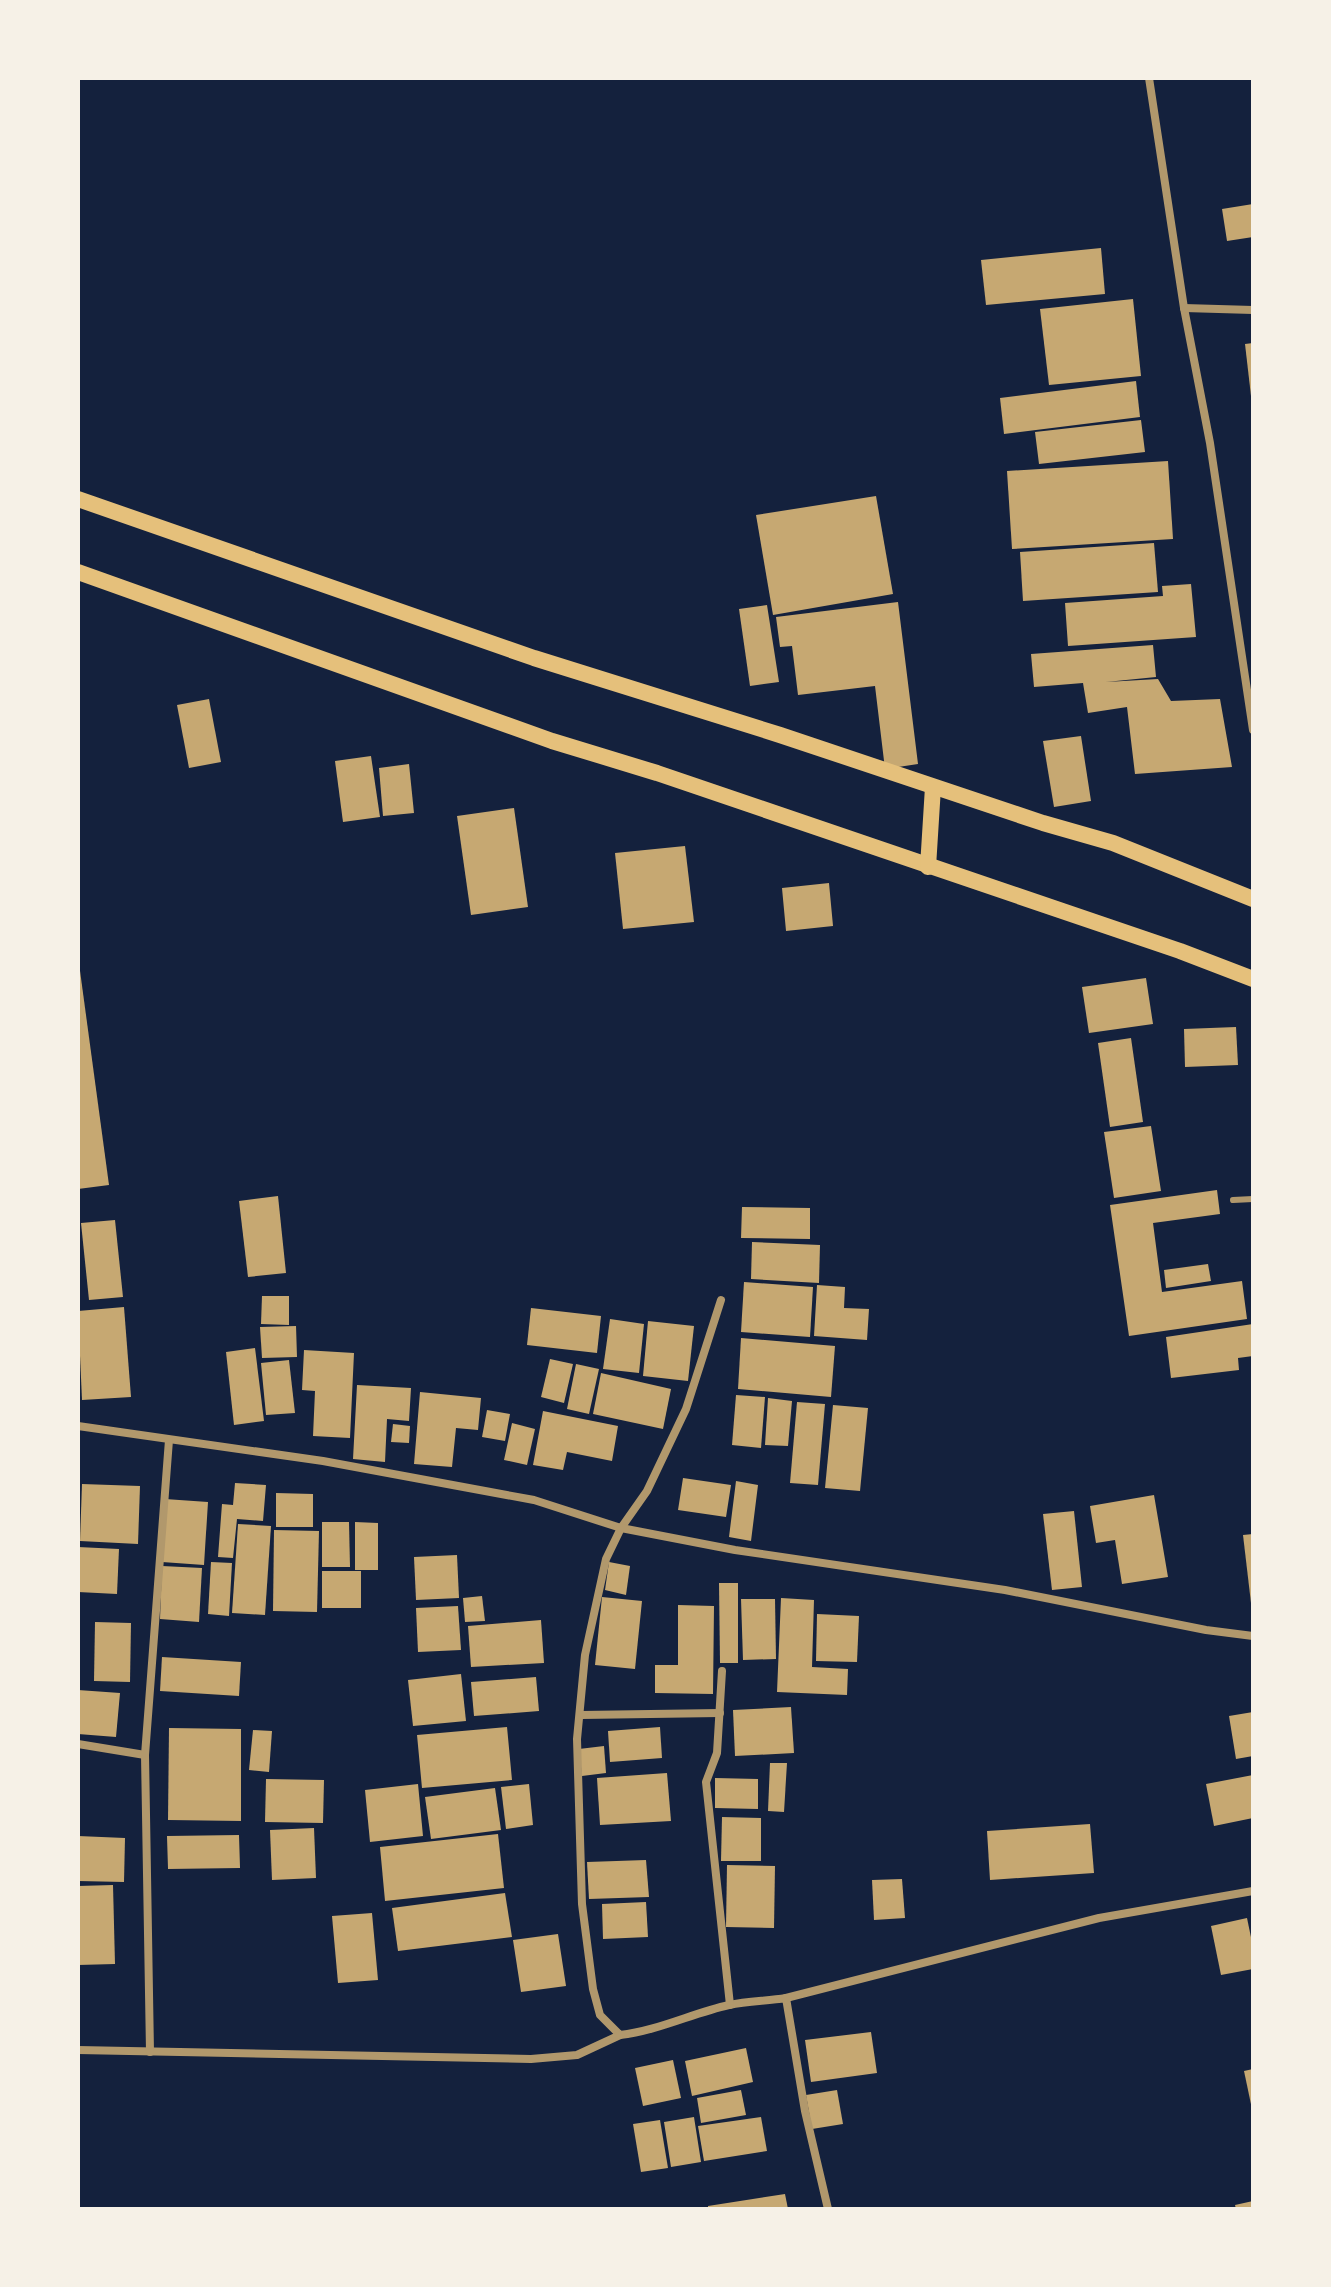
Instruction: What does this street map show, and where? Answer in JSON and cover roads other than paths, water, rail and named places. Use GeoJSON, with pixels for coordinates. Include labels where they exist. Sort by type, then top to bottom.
{"type":"FeatureCollection","features":[{"type":"Feature","properties":{"kind":"main road"},"geometry":{"type":"LineString","coordinates":[[78,499],[534,658],[1113,843],[1253,899]]}},
{"type":"Feature","properties":{"kind":"main road"},"geometry":{"type":"LineString","coordinates":[[78,572],[552,741],[657,773],[1180,951],[1253,979]]}},
{"type":"Feature","properties":{"kind":"main road"},"geometry":{"type":"LineString","coordinates":[[928,867],[933,787]]}},
{"type":"Feature","properties":{"kind":"street"},"geometry":{"type":"LineString","coordinates":[[1149,78],[1184,308],[1210,443],[1253,730]]}},
{"type":"Feature","properties":{"kind":"street"},"geometry":{"type":"LineString","coordinates":[[1184,308],[1253,310]]}},
{"type":"Feature","properties":{"kind":"street"},"geometry":{"type":"LineString","coordinates":[[620,2035],[600,2015],[593,1989],[582,1904],[577,1739],[585,1655],[606,1559],[621,1528],[647,1491],[686,1409],[721,1300]]}},
{"type":"Feature","properties":{"kind":"street"},"geometry":{"type":"LineString","coordinates":[[78,1426],[323,1461],[534,1500],[621,1528],[735,1550],[1005,1590],[1206,1630],[1253,1636]]}},
{"type":"Feature","properties":{"kind":"street"},"geometry":{"type":"LineString","coordinates":[[150,2052],[145,1755],[169,1440]]}},
{"type":"Feature","properties":{"kind":"street"},"geometry":{"type":"LineString","coordinates":[[722,1671],[717,1753],[706,1782],[730,2005]]}},
{"type":"Feature","properties":{"kind":"street"},"geometry":{"type":"LineString","coordinates":[[581,1715],[720,1713]]}},
{"type":"Feature","properties":{"kind":"street"},"geometry":{"type":"LineString","coordinates":[[78,1744],[145,1755]]}},
{"type":"Feature","properties":{"kind":"street"},"geometry":{"type":"LineString","coordinates":[[78,2050],[531,2059],[577,2055],[620,2035],[730,2005],[786,1998],[1099,1918],[1253,1891]]}},
{"type":"Feature","properties":{"kind":"street"},"geometry":{"type":"LineString","coordinates":[[786,1998],[805,2111],[828,2209]]}},
{"type":"Feature","properties":{"kind":"lane"},"geometry":{"type":"LineString","coordinates":[[1233,1200],[1253,1199]]}}]}
